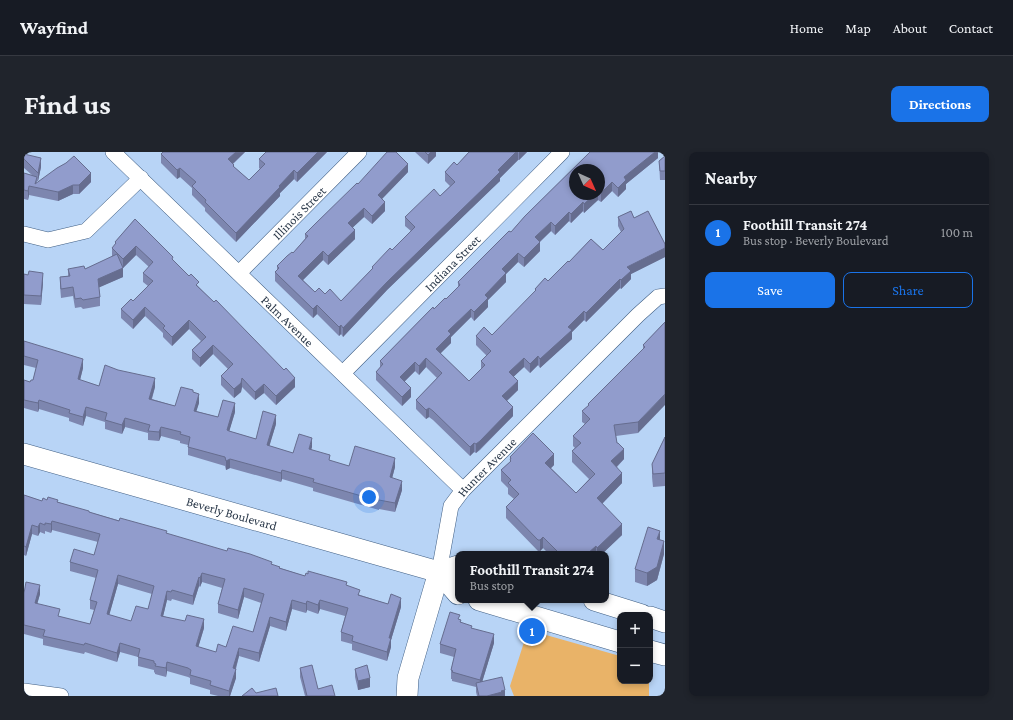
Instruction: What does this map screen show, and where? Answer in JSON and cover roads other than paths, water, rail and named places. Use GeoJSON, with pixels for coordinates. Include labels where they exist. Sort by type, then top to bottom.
{"type":"FeatureCollection","features":[{"type":"Feature","properties":{"kind":"main road","name":"Beverly Boulevard"},"geometry":{"type":"LineString","coordinates":[[24,454],[449,569]]}},
{"type":"Feature","properties":{"kind":"main road"},"geometry":{"type":"LineString","coordinates":[[449,569],[455,586]]}},
{"type":"Feature","properties":{"kind":"main road","name":"Hunter Avenue"},"geometry":{"type":"LineString","coordinates":[[407,696],[408,678],[449,569]]}},
{"type":"Feature","properties":{"kind":"main road"},"geometry":{"type":"LineString","coordinates":[[489,603],[617,641]]}},
{"type":"Feature","properties":{"kind":"main road"},"geometry":{"type":"LineString","coordinates":[[604,603],[632,612]]}},
{"type":"Feature","properties":{"kind":"main road"},"geometry":{"type":"LineString","coordinates":[[653,619],[665,622]]}},
{"type":"Feature","properties":{"kind":"main road"},"geometry":{"type":"LineString","coordinates":[[653,652],[665,655]]}},
{"type":"Feature","properties":{"kind":"street","name":"Illinois Street"},"geometry":{"type":"LineString","coordinates":[[239,273],[359,152]]}},
{"type":"Feature","properties":{"kind":"street","name":"Indiana Street"},"geometry":{"type":"LineString","coordinates":[[343,373],[562,152]]}},
{"type":"Feature","properties":{"kind":"street","name":"Palm Avenue"},"geometry":{"type":"LineString","coordinates":[[118,154],[463,490]]}},
{"type":"Feature","properties":{"kind":"street"},"geometry":{"type":"LineString","coordinates":[[24,234],[48,240],[86,231],[141,178]]}},
{"type":"Feature","properties":{"kind":"street","name":"Hunter Avenue"},"geometry":{"type":"LineString","coordinates":[[449,569],[452,506],[463,490],[638,315],[658,297],[665,296]]}},
{"type":"Feature","properties":{"kind":"street"},"geometry":{"type":"LineString","coordinates":[[24,691],[61,696]]}},
{"type":"Feature","properties":{"kind":"place","name":"Foothill Transit 274"},"geometry":{"type":"Point","coordinates":[532,631]}}]}
